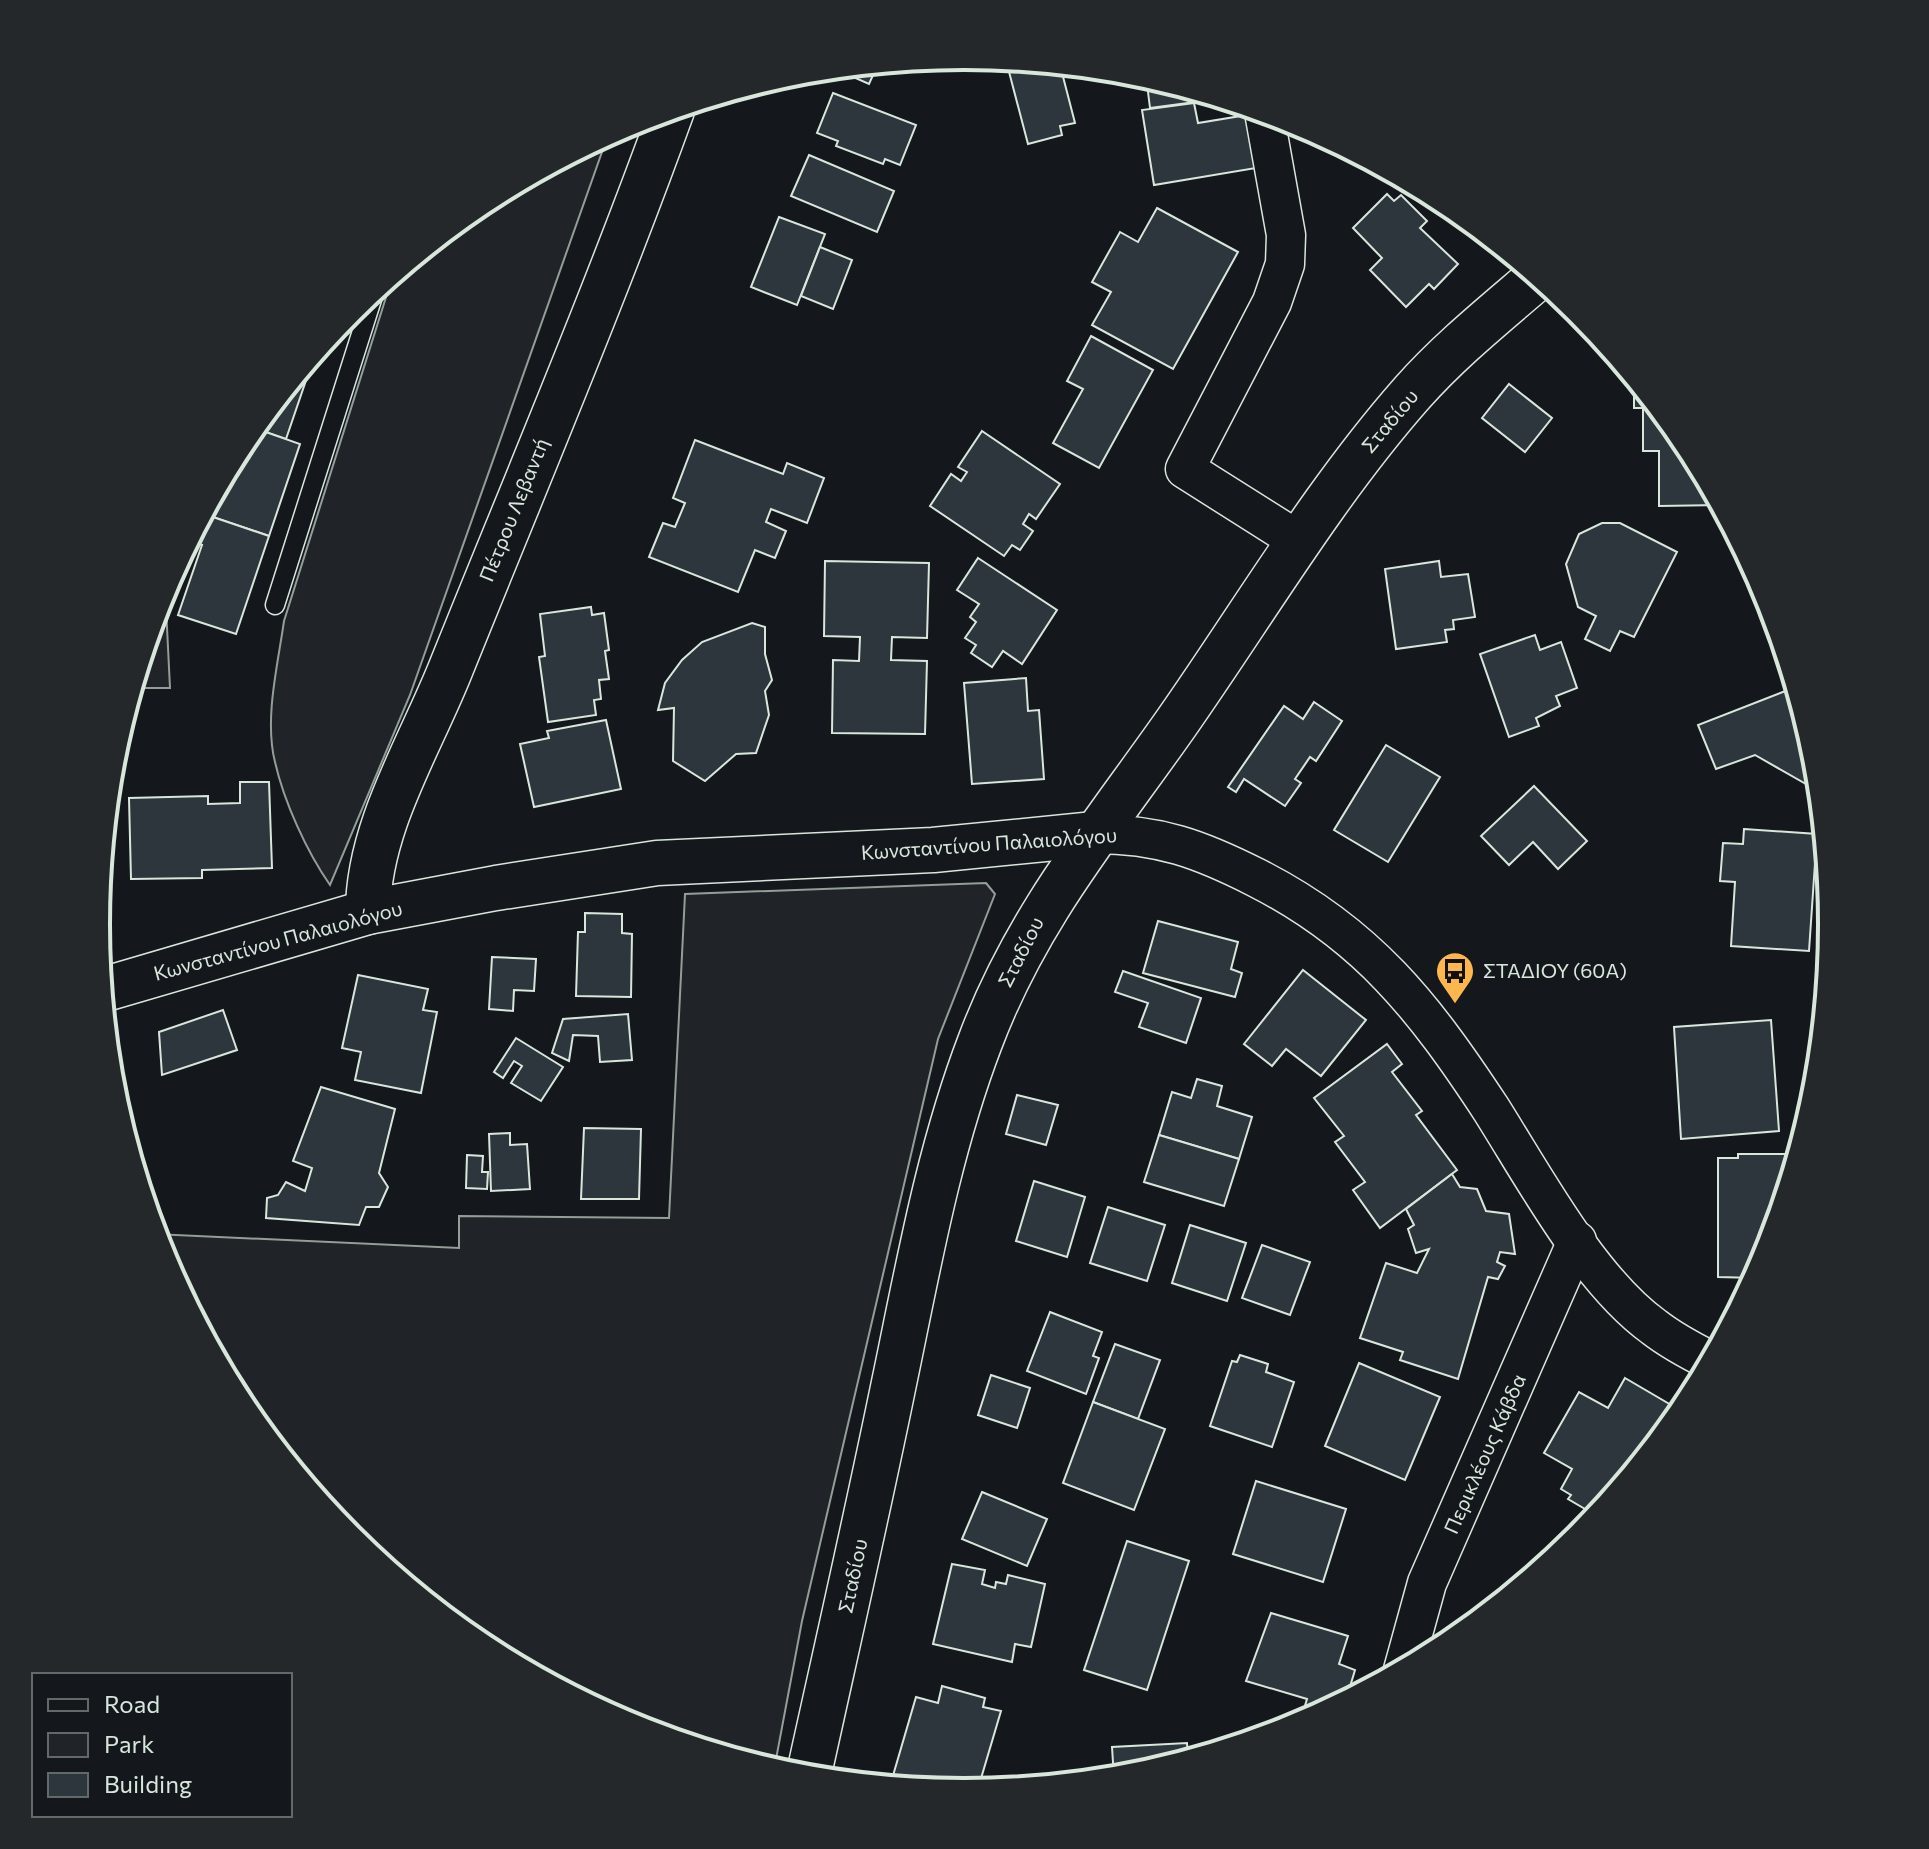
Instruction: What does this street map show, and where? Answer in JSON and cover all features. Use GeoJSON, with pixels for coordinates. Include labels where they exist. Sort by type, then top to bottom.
{"type":"FeatureCollection","features":[{"type":"Feature","properties":{"kind":"street","name":"Πέτρου Λεβαντή"},"geometry":{"type":"LineString","coordinates":[[368,912],[368,882],[388,817],[438,701],[667,124]]}},
{"type":"Feature","properties":{"kind":"street"},"geometry":{"type":"LineString","coordinates":[[1266,125],[1282,212],[1285,264],[1272,302],[1185,469],[1299,541]]}},
{"type":"Feature","properties":{"kind":"street","name":"Σταδίου"},"geometry":{"type":"LineString","coordinates":[[811,1765],[951,1126],[979,1044],[1011,969],[1052,895],[1205,682],[1299,541],[1416,389],[1530,284]]}},
{"type":"Feature","properties":{"kind":"street","name":"Κωνσταντίνου Παλαιολόγου"},"geometry":{"type":"LineString","coordinates":[[113,987],[368,912],[657,863],[933,850],[1095,834],[1142,835],[1195,849],[1288,894],[1351,936],[1391,977],[1452,1053],[1577,1241],[1613,1287],[1652,1326],[1702,1356]]}},
{"type":"Feature","properties":{"kind":"street","name":"Περικλέους Κάβδα"},"geometry":{"type":"LineString","coordinates":[[1407,1655],[1427,1583],[1577,1241]]}},
{"type":"Feature","properties":{"kind":"lane"},"geometry":{"type":"LineString","coordinates":[[275,605],[368,313]]}},
{"type":"Feature","properties":{"kind":"green space"},"geometry":{"type":"Polygon","coordinates":[[[602,151],[410,695],[330,885],[297,826],[279,777],[272,745],[273,692],[284,621],[387,295],[444,247],[490,214],[537,184],[602,151]]]}},
{"type":"Feature","properties":{"kind":"green space"},"geometry":{"type":"Polygon","coordinates":[[[167,619],[170,688],[144,688],[167,619]]]}},
{"type":"Feature","properties":{"kind":"green space"},"geometry":{"type":"Polygon","coordinates":[[[986,883],[995,894],[938,1039],[802,1621],[776,1758],[690,1734],[587,1691],[537,1665],[490,1635],[401,1567],[322,1488],[254,1399],[224,1352],[168,1235],[459,1248],[459,1216],[669,1218],[685,894],[986,883]]]}},
{"type":"Feature","properties":{"kind":"building"},"geometry":{"type":"Polygon","coordinates":[[[1009,72],[1063,76],[1075,123],[1060,126],[1062,135],[1028,144],[1009,72]]]}},
{"type":"Feature","properties":{"kind":"building"},"geometry":{"type":"Polygon","coordinates":[[[873,75],[869,84],[853,77],[873,75]]]}},
{"type":"Feature","properties":{"kind":"building"},"geometry":{"type":"Polygon","coordinates":[[[1148,90],[1196,102],[1150,108],[1148,90]]]}},
{"type":"Feature","properties":{"kind":"building"},"geometry":{"type":"Polygon","coordinates":[[[833,93],[916,125],[900,165],[885,159],[883,164],[836,146],[838,141],[817,133],[833,93]]]}},
{"type":"Feature","properties":{"kind":"building"},"geometry":{"type":"Polygon","coordinates":[[[1194,103],[1198,123],[1241,116],[1248,118],[1256,168],[1154,185],[1142,110],[1194,103]]]}},
{"type":"Feature","properties":{"kind":"building"},"geometry":{"type":"Polygon","coordinates":[[[809,155],[894,191],[877,232],[791,196],[809,155]]]}},
{"type":"Feature","properties":{"kind":"building"},"geometry":{"type":"Polygon","coordinates":[[[1387,194],[1394,201],[1401,195],[1427,221],[1420,228],[1458,264],[1434,289],[1429,284],[1406,307],[1370,270],[1382,258],[1353,228],[1387,194]]]}},
{"type":"Feature","properties":{"kind":"building"},"geometry":{"type":"Polygon","coordinates":[[[1157,208],[1238,252],[1173,369],[1092,325],[1111,292],[1092,282],[1120,232],[1138,242],[1157,208]]]}},
{"type":"Feature","properties":{"kind":"building"},"geometry":{"type":"Polygon","coordinates":[[[779,217],[825,234],[797,305],[751,287],[779,217]]]}},
{"type":"Feature","properties":{"kind":"building"},"geometry":{"type":"Polygon","coordinates":[[[820,247],[852,260],[833,309],[801,296],[820,247]]]}},
{"type":"Feature","properties":{"kind":"building"},"geometry":{"type":"Polygon","coordinates":[[[1091,336],[1153,370],[1099,468],[1053,443],[1083,389],[1067,381],[1091,336]]]}},
{"type":"Feature","properties":{"kind":"building"},"geometry":{"type":"Polygon","coordinates":[[[306,381],[286,439],[267,432],[306,381]]]}},
{"type":"Feature","properties":{"kind":"building"},"geometry":{"type":"Polygon","coordinates":[[[1509,384],[1552,418],[1525,452],[1482,418],[1509,384]]]}},
{"type":"Feature","properties":{"kind":"building"},"geometry":{"type":"Polygon","coordinates":[[[1634,394],[1675,450],[1709,505],[1659,506],[1659,451],[1643,451],[1643,408],[1634,408],[1634,394]]]}},
{"type":"Feature","properties":{"kind":"building"},"geometry":{"type":"Polygon","coordinates":[[[982,431],[1060,484],[1036,519],[1029,514],[1023,524],[1033,531],[1020,550],[1012,545],[1004,556],[930,506],[951,474],[961,481],[967,472],[958,467],[982,431]]]}},
{"type":"Feature","properties":{"kind":"building"},"geometry":{"type":"Polygon","coordinates":[[[267,432],[300,444],[269,536],[213,517],[267,432]]]}},
{"type":"Feature","properties":{"kind":"building"},"geometry":{"type":"Polygon","coordinates":[[[695,440],[783,474],[787,463],[824,478],[807,523],[771,509],[766,522],[786,531],[775,558],[755,550],[738,592],[649,557],[663,523],[675,527],[685,503],[673,498],[695,440]]]}},
{"type":"Feature","properties":{"kind":"building"},"geometry":{"type":"Polygon","coordinates":[[[213,517],[269,536],[236,634],[178,615],[202,545],[199,544],[213,517]]]}},
{"type":"Feature","properties":{"kind":"building"},"geometry":{"type":"Polygon","coordinates":[[[1602,523],[1620,523],[1677,552],[1634,637],[1620,631],[1610,651],[1585,639],[1596,616],[1578,607],[1566,564],[1579,534],[1602,523]]]}},
{"type":"Feature","properties":{"kind":"building"},"geometry":{"type":"Polygon","coordinates":[[[978,558],[1057,610],[1022,664],[1003,651],[992,667],[971,653],[976,645],[965,638],[976,622],[970,617],[979,604],[957,590],[978,558]]]}},
{"type":"Feature","properties":{"kind":"building"},"geometry":{"type":"Polygon","coordinates":[[[825,561],[929,563],[927,638],[892,637],[891,660],[927,661],[925,734],[832,733],[833,660],[859,661],[860,637],[824,636],[825,561]]]}},
{"type":"Feature","properties":{"kind":"building"},"geometry":{"type":"Polygon","coordinates":[[[1439,561],[1441,577],[1468,574],[1475,617],[1453,620],[1454,629],[1445,630],[1447,642],[1396,649],[1385,569],[1439,561]]]}},
{"type":"Feature","properties":{"kind":"building"},"geometry":{"type":"Polygon","coordinates":[[[591,607],[592,615],[604,613],[609,650],[605,651],[609,679],[599,680],[601,699],[594,700],[596,715],[548,722],[539,657],[545,656],[540,614],[591,607]]]}},
{"type":"Feature","properties":{"kind":"building"},"geometry":{"type":"Polygon","coordinates":[[[752,623],[765,627],[765,654],[772,680],[765,691],[769,715],[756,753],[736,754],[705,781],[673,761],[674,708],[658,710],[665,683],[682,660],[702,642],[752,623]]]}},
{"type":"Feature","properties":{"kind":"building"},"geometry":{"type":"Polygon","coordinates":[[[1535,635],[1540,650],[1561,642],[1577,688],[1556,696],[1560,706],[1536,718],[1539,726],[1509,737],[1480,654],[1535,635]]]}},
{"type":"Feature","properties":{"kind":"building"},"geometry":{"type":"Polygon","coordinates":[[[1026,678],[1028,711],[1039,710],[1044,779],[972,784],[964,683],[1026,678]]]}},
{"type":"Feature","properties":{"kind":"building"},"geometry":{"type":"Polygon","coordinates":[[[1786,691],[1807,785],[1755,755],[1716,769],[1698,725],[1786,691]]]}},
{"type":"Feature","properties":{"kind":"building"},"geometry":{"type":"Polygon","coordinates":[[[1314,702],[1342,721],[1316,761],[1310,757],[1295,779],[1301,783],[1285,806],[1244,779],[1236,792],[1228,787],[1284,706],[1303,719],[1314,702]]]}},
{"type":"Feature","properties":{"kind":"building"},"geometry":{"type":"Polygon","coordinates":[[[606,720],[621,789],[534,807],[520,744],[549,738],[547,731],[606,720]]]}},
{"type":"Feature","properties":{"kind":"building"},"geometry":{"type":"Polygon","coordinates":[[[1386,745],[1440,777],[1388,862],[1334,830],[1386,745]]]}},
{"type":"Feature","properties":{"kind":"building"},"geometry":{"type":"Polygon","coordinates":[[[240,782],[269,782],[272,868],[202,870],[202,878],[131,879],[129,798],[208,796],[208,804],[240,803],[240,782]]]}},
{"type":"Feature","properties":{"kind":"building"},"geometry":{"type":"Polygon","coordinates":[[[1534,786],[1587,841],[1558,869],[1533,842],[1509,865],[1481,836],[1534,786]]]}},
{"type":"Feature","properties":{"kind":"building"},"geometry":{"type":"Polygon","coordinates":[[[1744,829],[1814,834],[1816,854],[1809,951],[1731,946],[1735,882],[1720,881],[1723,843],[1743,844],[1744,829]]]}},
{"type":"Feature","properties":{"kind":"building"},"geometry":{"type":"Polygon","coordinates":[[[585,913],[622,914],[622,933],[632,934],[631,997],[576,996],[578,932],[585,932],[585,913]]]}},
{"type":"Feature","properties":{"kind":"building"},"geometry":{"type":"Polygon","coordinates":[[[1158,921],[1238,942],[1231,969],[1242,973],[1235,997],[1143,973],[1158,921]]]}},
{"type":"Feature","properties":{"kind":"building"},"geometry":{"type":"Polygon","coordinates":[[[492,957],[536,959],[534,991],[514,990],[513,1011],[489,1009],[492,957]]]}},
{"type":"Feature","properties":{"kind":"building"},"geometry":{"type":"Polygon","coordinates":[[[1303,970],[1366,1020],[1321,1076],[1286,1049],[1272,1066],[1244,1044],[1303,970]]]}},
{"type":"Feature","properties":{"kind":"building"},"geometry":{"type":"Polygon","coordinates":[[[1123,971],[1201,998],[1186,1043],[1139,1027],[1148,1003],[1115,992],[1123,971]]]}},
{"type":"Feature","properties":{"kind":"building"},"geometry":{"type":"Polygon","coordinates":[[[358,975],[428,989],[423,1010],[437,1012],[421,1093],[355,1080],[361,1052],[342,1048],[358,975]]]}},
{"type":"Feature","properties":{"kind":"building"},"geometry":{"type":"Polygon","coordinates":[[[223,1010],[237,1050],[162,1075],[159,1032],[223,1010]]]}},
{"type":"Feature","properties":{"kind":"building"},"geometry":{"type":"Polygon","coordinates":[[[628,1014],[632,1060],[600,1062],[598,1036],[573,1035],[569,1061],[552,1053],[563,1019],[628,1014]]]}},
{"type":"Feature","properties":{"kind":"building"},"geometry":{"type":"Polygon","coordinates":[[[1771,1020],[1779,1131],[1681,1139],[1674,1027],[1771,1020]]]}},
{"type":"Feature","properties":{"kind":"building"},"geometry":{"type":"Polygon","coordinates":[[[516,1038],[563,1067],[541,1101],[511,1083],[522,1066],[514,1061],[503,1078],[494,1072],[516,1038]]]}},
{"type":"Feature","properties":{"kind":"building"},"geometry":{"type":"Polygon","coordinates":[[[1387,1044],[1402,1064],[1392,1072],[1422,1111],[1416,1115],[1457,1170],[1380,1228],[1353,1190],[1365,1182],[1335,1142],[1344,1136],[1314,1098],[1387,1044]]]}},
{"type":"Feature","properties":{"kind":"building"},"geometry":{"type":"Polygon","coordinates":[[[1197,1079],[1222,1086],[1217,1106],[1252,1117],[1239,1159],[1159,1135],[1172,1092],[1191,1098],[1197,1079]]]}},
{"type":"Feature","properties":{"kind":"building"},"geometry":{"type":"Polygon","coordinates":[[[321,1087],[395,1109],[379,1173],[388,1187],[379,1207],[366,1207],[359,1225],[266,1218],[267,1198],[278,1195],[286,1182],[305,1191],[312,1168],[293,1161],[321,1087]]]}},
{"type":"Feature","properties":{"kind":"building"},"geometry":{"type":"Polygon","coordinates":[[[1017,1095],[1058,1105],[1046,1145],[1006,1134],[1017,1095]]]}},
{"type":"Feature","properties":{"kind":"building"},"geometry":{"type":"Polygon","coordinates":[[[584,1128],[641,1129],[639,1199],[581,1199],[584,1128]]]}},
{"type":"Feature","properties":{"kind":"building"},"geometry":{"type":"Polygon","coordinates":[[[510,1133],[510,1145],[527,1144],[530,1189],[491,1191],[489,1134],[510,1133]]]}},
{"type":"Feature","properties":{"kind":"building"},"geometry":{"type":"Polygon","coordinates":[[[1159,1135],[1239,1159],[1224,1206],[1144,1182],[1159,1135]]]}},
{"type":"Feature","properties":{"kind":"building"},"geometry":{"type":"Polygon","coordinates":[[[1738,1154],[1788,1154],[1774,1199],[1742,1278],[1718,1277],[1718,1158],[1738,1158],[1738,1154]]]}},
{"type":"Feature","properties":{"kind":"building"},"geometry":{"type":"Polygon","coordinates":[[[467,1155],[483,1156],[482,1172],[488,1172],[487,1189],[466,1188],[467,1155]]]}},
{"type":"Feature","properties":{"kind":"building"},"geometry":{"type":"Polygon","coordinates":[[[1452,1174],[1460,1187],[1477,1189],[1486,1211],[1509,1214],[1515,1254],[1500,1252],[1497,1262],[1505,1266],[1498,1279],[1488,1277],[1458,1379],[1400,1360],[1403,1352],[1360,1338],[1386,1263],[1417,1273],[1429,1249],[1416,1253],[1408,1229],[1414,1225],[1406,1209],[1452,1174]]]}},
{"type":"Feature","properties":{"kind":"building"},"geometry":{"type":"Polygon","coordinates":[[[1034,1181],[1085,1197],[1067,1257],[1016,1241],[1034,1181]]]}},
{"type":"Feature","properties":{"kind":"building"},"geometry":{"type":"Polygon","coordinates":[[[1108,1207],[1165,1225],[1147,1281],[1090,1263],[1108,1207]]]}},
{"type":"Feature","properties":{"kind":"building"},"geometry":{"type":"Polygon","coordinates":[[[1190,1225],[1246,1243],[1227,1301],[1172,1283],[1190,1225]]]}},
{"type":"Feature","properties":{"kind":"building"},"geometry":{"type":"Polygon","coordinates":[[[1262,1245],[1310,1262],[1290,1315],[1242,1298],[1262,1245]]]}},
{"type":"Feature","properties":{"kind":"building"},"geometry":{"type":"Polygon","coordinates":[[[1050,1312],[1102,1332],[1093,1356],[1099,1358],[1086,1394],[1027,1371],[1050,1312]]]}},
{"type":"Feature","properties":{"kind":"building"},"geometry":{"type":"Polygon","coordinates":[[[1115,1344],[1160,1360],[1138,1419],[1093,1402],[1115,1344]]]}},
{"type":"Feature","properties":{"kind":"building"},"geometry":{"type":"Polygon","coordinates":[[[1240,1355],[1268,1364],[1266,1372],[1294,1382],[1272,1447],[1210,1426],[1232,1361],[1237,1362],[1240,1355]]]}},
{"type":"Feature","properties":{"kind":"building"},"geometry":{"type":"Polygon","coordinates":[[[1359,1363],[1440,1397],[1405,1480],[1325,1446],[1359,1363]]]}},
{"type":"Feature","properties":{"kind":"building"},"geometry":{"type":"Polygon","coordinates":[[[991,1375],[1030,1388],[1017,1428],[978,1415],[991,1375]]]}},
{"type":"Feature","properties":{"kind":"building"},"geometry":{"type":"Polygon","coordinates":[[[1625,1378],[1671,1405],[1642,1445],[1587,1510],[1568,1499],[1571,1495],[1561,1489],[1572,1469],[1544,1453],[1579,1392],[1608,1408],[1625,1378]]]}},
{"type":"Feature","properties":{"kind":"building"},"geometry":{"type":"Polygon","coordinates":[[[1093,1402],[1165,1429],[1134,1510],[1063,1483],[1093,1402]]]}},
{"type":"Feature","properties":{"kind":"building"},"geometry":{"type":"Polygon","coordinates":[[[1256,1481],[1346,1509],[1323,1582],[1233,1554],[1256,1481]]]}},
{"type":"Feature","properties":{"kind":"building"},"geometry":{"type":"Polygon","coordinates":[[[982,1492],[1047,1519],[1027,1566],[962,1539],[982,1492]]]}},
{"type":"Feature","properties":{"kind":"building"},"geometry":{"type":"Polygon","coordinates":[[[1127,1541],[1189,1561],[1147,1690],[1084,1670],[1127,1541]]]}},
{"type":"Feature","properties":{"kind":"building"},"geometry":{"type":"Polygon","coordinates":[[[952,1564],[985,1570],[982,1584],[995,1588],[996,1582],[1006,1584],[1008,1575],[1045,1584],[1031,1647],[1015,1644],[1012,1662],[933,1644],[952,1564]]]}},
{"type":"Feature","properties":{"kind":"building"},"geometry":{"type":"Polygon","coordinates":[[[1271,1613],[1348,1636],[1339,1664],[1355,1670],[1350,1687],[1304,1708],[1307,1699],[1246,1681],[1271,1613]]]}},
{"type":"Feature","properties":{"kind":"building"},"geometry":{"type":"Polygon","coordinates":[[[942,1686],[985,1698],[983,1707],[1001,1711],[981,1778],[893,1776],[916,1697],[938,1703],[942,1686]]]}},
{"type":"Feature","properties":{"kind":"building"},"geometry":{"type":"Polygon","coordinates":[[[1187,1743],[1187,1750],[1113,1766],[1112,1747],[1187,1743]]]}},
{"type":"Feature","properties":{"kind":"place","name":"ΣΤΑΔΙΟΥ (60A)"},"geometry":{"type":"Point","coordinates":[1455,1005]}}]}
